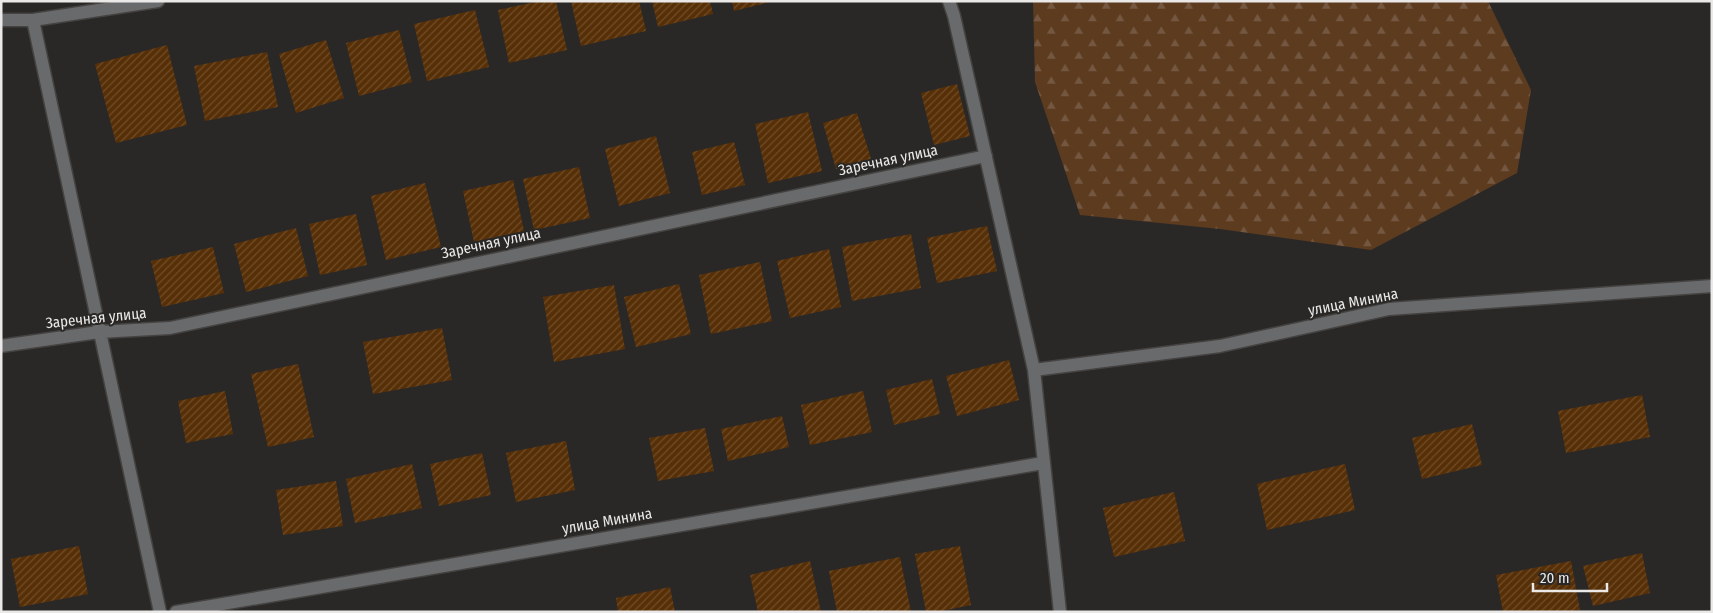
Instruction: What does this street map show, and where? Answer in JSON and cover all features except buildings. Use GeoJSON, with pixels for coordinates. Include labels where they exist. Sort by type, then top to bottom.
{"type":"FeatureCollection","features":[{"type":"Feature","properties":{"kind":"street"},"geometry":{"type":"LineString","coordinates":[[1,20],[33,20],[158,1]]}},
{"type":"Feature","properties":{"kind":"street"},"geometry":{"type":"LineString","coordinates":[[949,1],[954,16],[1034,370],[1060,612]]}},
{"type":"Feature","properties":{"kind":"street"},"geometry":{"type":"LineString","coordinates":[[33,20],[160,612]]}},
{"type":"Feature","properties":{"kind":"street","name":"Заречная улица"},"geometry":{"type":"LineString","coordinates":[[1,346],[100,332],[170,328],[986,156]]}},
{"type":"Feature","properties":{"kind":"street","name":"улица Минина"},"geometry":{"type":"LineString","coordinates":[[1034,370],[1220,346],[1389,309],[1712,286]]}},
{"type":"Feature","properties":{"kind":"street","name":"улица Минина"},"geometry":{"type":"LineString","coordinates":[[176,612],[1043,463]]}},
{"type":"Feature","properties":{"kind":"green space"},"geometry":{"type":"Polygon","coordinates":[[[1033,1],[1488,1],[1531,90],[1517,173],[1371,250],[1220,229],[1080,215],[1035,82],[1033,1]]]}}]}
